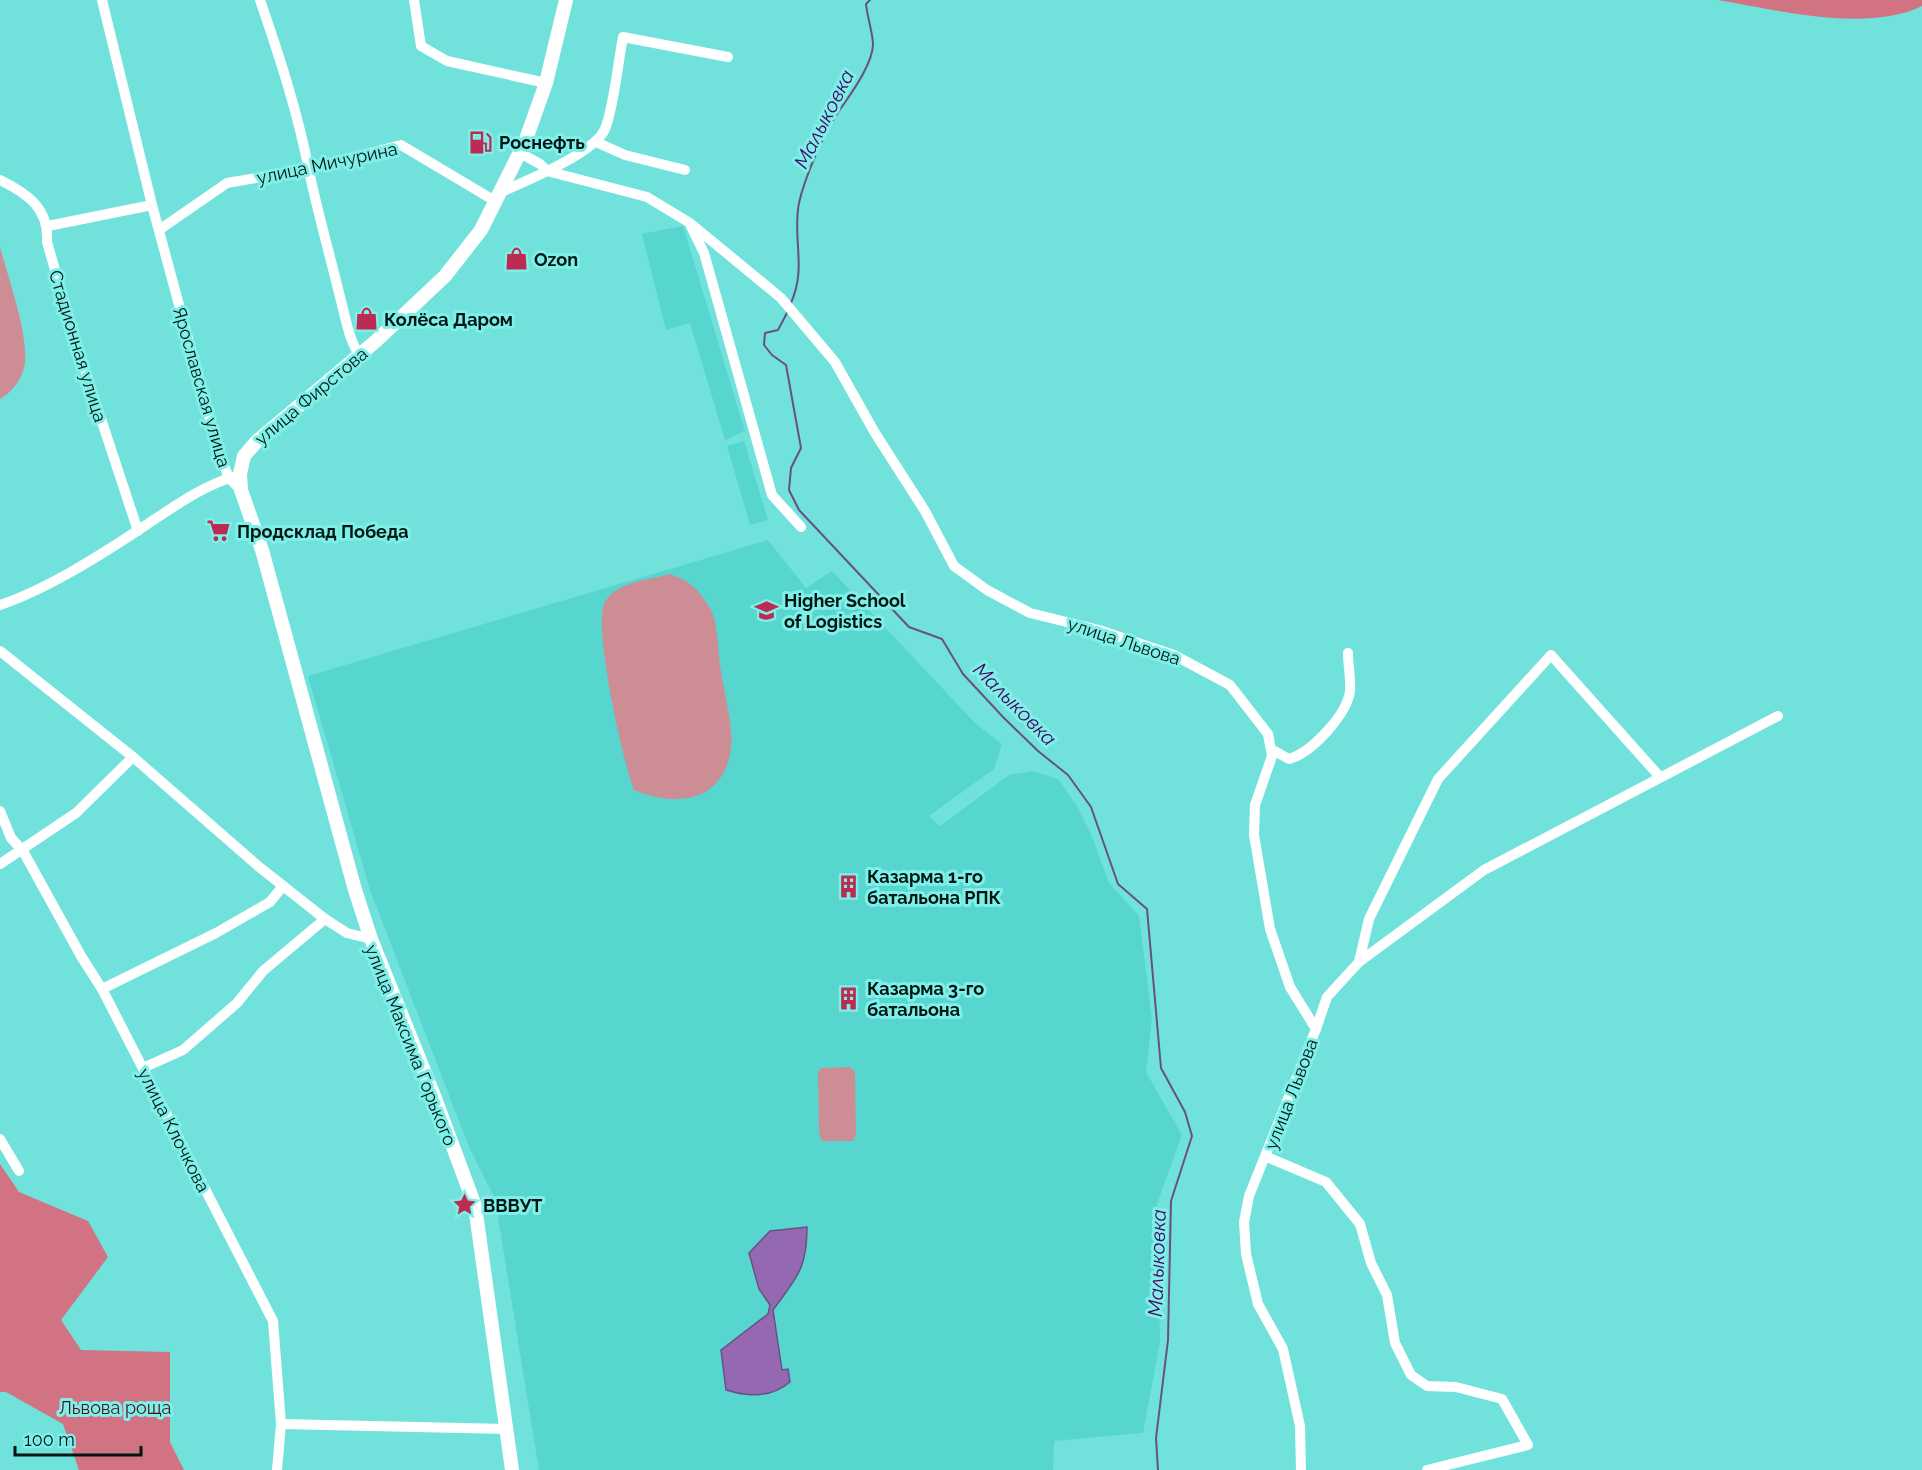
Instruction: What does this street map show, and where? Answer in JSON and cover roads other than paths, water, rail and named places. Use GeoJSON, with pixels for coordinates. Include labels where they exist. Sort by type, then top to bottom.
{"type":"FeatureCollection","features":[{"type":"Feature","properties":{"kind":"main road","name":"улица Фирстова"},"geometry":{"type":"LineString","coordinates":[[241,490],[234,476],[244,456],[257,441],[360,355],[445,276],[481,230],[520,153],[546,83],[566,0]]}},
{"type":"Feature","properties":{"kind":"main road","name":"Ярославская улица"},"geometry":{"type":"LineString","coordinates":[[241,490],[262,550],[355,890],[371,939]]}},
{"type":"Feature","properties":{"kind":"main road","name":"улица Максима Горького"},"geometry":{"type":"LineString","coordinates":[[371,939],[433,1093],[475,1206],[513,1470]]}},
{"type":"Feature","properties":{"kind":"street","name":"Ярославская улица"},"geometry":{"type":"LineString","coordinates":[[102,0],[152,205],[219,453],[234,476]]}},
{"type":"Feature","properties":{"kind":"street"},"geometry":{"type":"LineString","coordinates":[[260,0],[276,45],[309,169],[317,213],[343,309],[347,333],[360,355]]}},
{"type":"Feature","properties":{"kind":"street"},"geometry":{"type":"LineString","coordinates":[[414,0],[421,46],[447,61],[546,83]]}},
{"type":"Feature","properties":{"kind":"street"},"geometry":{"type":"LineString","coordinates":[[497,197],[596,142],[605,129],[623,37],[728,57]]}},
{"type":"Feature","properties":{"kind":"street"},"geometry":{"type":"LineString","coordinates":[[596,142],[625,155],[685,170]]}},
{"type":"Feature","properties":{"kind":"street","name":"улица Мичурина"},"geometry":{"type":"LineString","coordinates":[[159,230],[227,183],[309,169],[401,145],[497,197]]}},
{"type":"Feature","properties":{"kind":"street"},"geometry":{"type":"LineString","coordinates":[[520,153],[540,164],[547,171]]}},
{"type":"Feature","properties":{"kind":"street","name":"улица Львова"},"geometry":{"type":"LineString","coordinates":[[547,171],[647,196],[690,223],[781,298],[835,362],[875,433],[925,511],[954,566],[987,590],[1030,613],[1100,630],[1174,655],[1230,685],[1268,734],[1272,756],[1255,805],[1254,835],[1270,929],[1290,987],[1316,1029],[1267,1156],[1249,1196],[1244,1222],[1246,1254],[1258,1304],[1283,1349],[1300,1426],[1301,1470]]}},
{"type":"Feature","properties":{"kind":"street","name":"Стадионная улица"},"geometry":{"type":"LineString","coordinates":[[0,180],[17,189],[43,212],[48,226],[47,242],[75,340],[138,531]]}},
{"type":"Feature","properties":{"kind":"street"},"geometry":{"type":"LineString","coordinates":[[48,226],[152,205]]}},
{"type":"Feature","properties":{"kind":"street"},"geometry":{"type":"LineString","coordinates":[[690,223],[704,253],[772,495],[801,526]]}},
{"type":"Feature","properties":{"kind":"street"},"geometry":{"type":"LineString","coordinates":[[0,605],[20,599],[138,531],[200,490],[234,476]]}},
{"type":"Feature","properties":{"kind":"street","name":"улица Максима Горького"},"geometry":{"type":"LineString","coordinates":[[0,651],[133,757],[325,919],[347,933],[371,939]]}},
{"type":"Feature","properties":{"kind":"street"},"geometry":{"type":"LineString","coordinates":[[1271,749],[1289,759],[1300,756],[1331,728],[1350,693],[1348,653]]}},
{"type":"Feature","properties":{"kind":"street"},"geometry":{"type":"LineString","coordinates":[[1359,962],[1369,919],[1438,779],[1551,656],[1660,777]]}},
{"type":"Feature","properties":{"kind":"street"},"geometry":{"type":"LineString","coordinates":[[1316,1029],[1327,998],[1359,962],[1485,870],[1778,716]]}},
{"type":"Feature","properties":{"kind":"street"},"geometry":{"type":"LineString","coordinates":[[0,864],[23,851],[76,813],[133,757]]}},
{"type":"Feature","properties":{"kind":"street","name":"улица Клочкова"},"geometry":{"type":"LineString","coordinates":[[0,811],[11,838],[23,851],[81,956],[102,989],[273,1321],[281,1424],[277,1470]]}},
{"type":"Feature","properties":{"kind":"street"},"geometry":{"type":"LineString","coordinates":[[102,989],[216,933],[270,902],[283,885]]}},
{"type":"Feature","properties":{"kind":"street"},"geometry":{"type":"LineString","coordinates":[[143,1068],[183,1050],[237,1003],[263,971],[325,919]]}},
{"type":"Feature","properties":{"kind":"street"},"geometry":{"type":"LineString","coordinates":[[0,1139],[19,1171]]}},
{"type":"Feature","properties":{"kind":"street"},"geometry":{"type":"LineString","coordinates":[[1267,1156],[1326,1182],[1360,1224],[1371,1263],[1387,1295],[1395,1343],[1412,1375],[1427,1386],[1456,1388],[1502,1399],[1528,1444],[1427,1470]]}},
{"type":"Feature","properties":{"kind":"street"},"geometry":{"type":"LineString","coordinates":[[281,1424],[507,1429]]}},
{"type":"Feature","properties":{"kind":"waterway","name":"Малыковка"},"geometry":{"type":"LineString","coordinates":[[791,303],[798,277],[797,216],[801,194],[825,136],[869,62],[873,44],[866,4],[870,0]]}},
{"type":"Feature","properties":{"kind":"waterway","name":"Малыковка"},"geometry":{"type":"LineString","coordinates":[[788,311],[778,330],[765,333],[764,345],[772,355],[786,365],[801,448],[791,468],[789,490],[799,510],[909,627],[942,639],[963,674],[1038,751],[1068,775],[1091,807],[1118,884],[1147,909],[1161,1068],[1185,1112],[1192,1136],[1171,1201],[1168,1340],[1156,1438],[1158,1470]]}},
{"type":"Feature","properties":{"kind":"place","name":"Роснефть"},"geometry":{"type":"Point","coordinates":[481,142]}},
{"type":"Feature","properties":{"kind":"place","name":"Ozon"},"geometry":{"type":"Point","coordinates":[516,259]}},
{"type":"Feature","properties":{"kind":"place","name":"Колёса Даром"},"geometry":{"type":"Point","coordinates":[366,319]}},
{"type":"Feature","properties":{"kind":"place","name":"Продсклад Победа"},"geometry":{"type":"Point","coordinates":[219,531]}},
{"type":"Feature","properties":{"kind":"place","name":"Higher School of Logistics"},"geometry":{"type":"Point","coordinates":[766,610]}},
{"type":"Feature","properties":{"kind":"place","name":"Казарма 1-го батальона РПК"},"geometry":{"type":"Point","coordinates":[849,886]}},
{"type":"Feature","properties":{"kind":"place","name":"Казарма 3-го батальона"},"geometry":{"type":"Point","coordinates":[849,998]}},
{"type":"Feature","properties":{"kind":"place","name":"ВВВУТ"},"geometry":{"type":"Point","coordinates":[465,1205]}},
{"type":"Feature","properties":{"kind":"park label","name":"Львова роща"},"geometry":{"type":"Point","coordinates":[115,1407]}}]}
